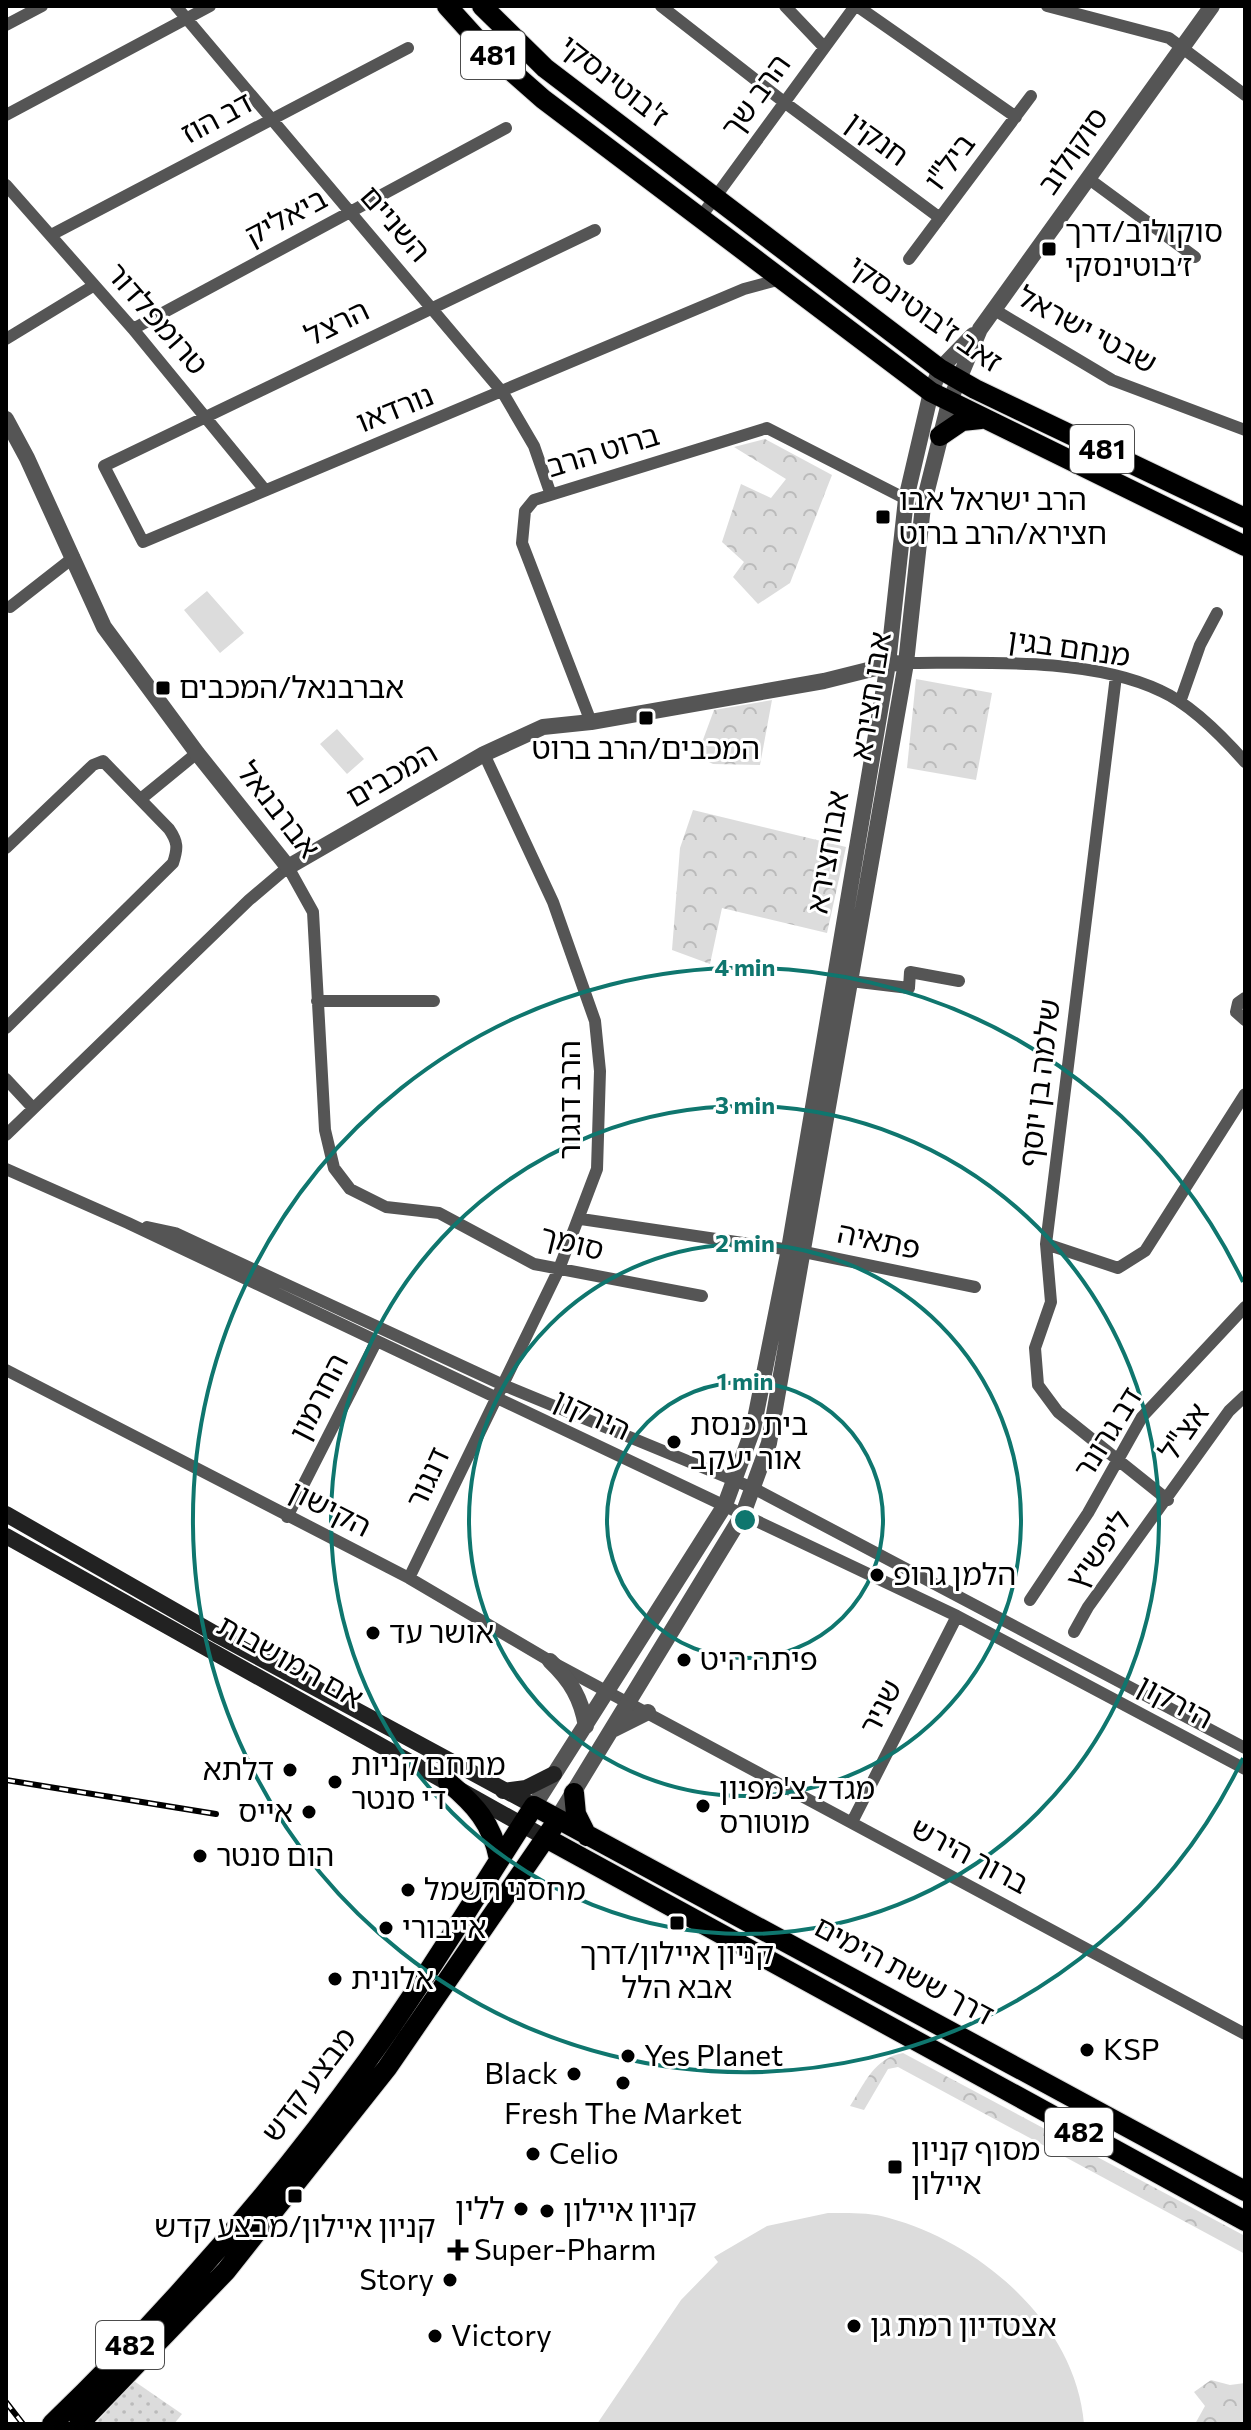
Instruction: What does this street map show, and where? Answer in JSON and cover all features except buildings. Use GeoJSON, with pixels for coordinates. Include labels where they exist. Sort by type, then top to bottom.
{"type":"FeatureCollection","features":[{"type":"Feature","properties":{"kind":"main road","name":"481"},"geometry":{"type":"LineString","coordinates":[[447,6],[485,48],[543,99],[931,392]]}},
{"type":"Feature","properties":{"kind":"main road","name":"ז'בוטינסקי"},"geometry":{"type":"LineString","coordinates":[[482,6],[545,68],[715,197]]}},
{"type":"Feature","properties":{"kind":"main road","name":"זאב ז'בוטינסקי"},"geometry":{"type":"LineString","coordinates":[[715,197],[958,380],[1245,518]]}},
{"type":"Feature","properties":{"kind":"main road","name":"זאב ז'בוטינסקי"},"geometry":{"type":"LineString","coordinates":[[931,392],[1245,546]]}},
{"type":"Feature","properties":{"kind":"main road"},"geometry":{"type":"LineString","coordinates":[[940,436],[962,421],[981,419]]}},
{"type":"Feature","properties":{"kind":"main road","name":"אם המושבות"},"geometry":{"type":"LineString","coordinates":[[6,1514],[219,1636],[534,1806]]}},
{"type":"Feature","properties":{"kind":"main road","name":"אם המושבות"},"geometry":{"type":"LineString","coordinates":[[6,1536],[546,1838]]}},
{"type":"Feature","properties":{"kind":"main road"},"geometry":{"type":"LineString","coordinates":[[502,1791],[526,1788],[554,1774]]}},
{"type":"Feature","properties":{"kind":"main road"},"geometry":{"type":"LineString","coordinates":[[448,1782],[483,1815],[494,1834],[499,1859]]}},
{"type":"Feature","properties":{"kind":"main road"},"geometry":{"type":"LineString","coordinates":[[574,1793],[576,1814],[587,1836]]}},
{"type":"Feature","properties":{"kind":"main road","name":"דרך ששת הימים"},"geometry":{"type":"LineString","coordinates":[[534,1806],[1244,2189]]}},
{"type":"Feature","properties":{"kind":"main road","name":"מבצע קדש"},"geometry":{"type":"LineString","coordinates":[[79,2424],[215,2283],[366,2062],[534,1806]]}},
{"type":"Feature","properties":{"kind":"main road","name":"מבצע קדש"},"geometry":{"type":"LineString","coordinates":[[52,2424],[283,2185],[387,2068],[525,1871],[557,1819]]}},
{"type":"Feature","properties":{"kind":"main road","name":"דרך ששת הימים"},"geometry":{"type":"LineString","coordinates":[[546,1838],[1245,2221]]}},
{"type":"Feature","properties":{"kind":"main road"},"geometry":{"type":"LineString","coordinates":[[525,1871],[549,1861],[582,1857]]}},
{"type":"Feature","properties":{"kind":"street"},"geometry":{"type":"LineString","coordinates":[[6,25],[42,6]]}},
{"type":"Feature","properties":{"kind":"street","name":"השניים"},"geometry":{"type":"LineString","coordinates":[[176,6],[503,393],[534,446],[550,492]]}},
{"type":"Feature","properties":{"kind":"street"},"geometry":{"type":"LineString","coordinates":[[6,115],[210,6]]}},
{"type":"Feature","properties":{"kind":"street","name":"חנקין"},"geometry":{"type":"LineString","coordinates":[[661,6],[940,218]]}},
{"type":"Feature","properties":{"kind":"street"},"geometry":{"type":"LineString","coordinates":[[785,6],[824,47]]}},
{"type":"Feature","properties":{"kind":"street"},"geometry":{"type":"LineString","coordinates":[[856,6],[1016,117]]}},
{"type":"Feature","properties":{"kind":"street","name":"הרב שך"},"geometry":{"type":"LineString","coordinates":[[700,218],[856,6]]}},
{"type":"Feature","properties":{"kind":"street"},"geometry":{"type":"LineString","coordinates":[[1047,6],[1169,38],[1245,95]]}},
{"type":"Feature","properties":{"kind":"street","name":"סוקולוב"},"geometry":{"type":"LineString","coordinates":[[949,403],[980,329],[993,309],[1212,6]]}},
{"type":"Feature","properties":{"kind":"street","name":"דב הוז"},"geometry":{"type":"LineString","coordinates":[[51,235],[408,48]]}},
{"type":"Feature","properties":{"kind":"street","name":"ביל\"ו"},"geometry":{"type":"LineString","coordinates":[[909,259],[1031,96]]}},
{"type":"Feature","properties":{"kind":"street","name":"ביאליק"},"geometry":{"type":"LineString","coordinates":[[133,329],[506,128]]}},
{"type":"Feature","properties":{"kind":"street"},"geometry":{"type":"LineString","coordinates":[[1089,179],[1195,257]]}},
{"type":"Feature","properties":{"kind":"street","name":"טרומפלדור"},"geometry":{"type":"LineString","coordinates":[[6,185],[133,329],[265,490]]}},
{"type":"Feature","properties":{"kind":"street","name":"הרצל"},"geometry":{"type":"LineString","coordinates":[[104,466],[595,230]]}},
{"type":"Feature","properties":{"kind":"street"},"geometry":{"type":"LineString","coordinates":[[744,289],[752,274],[751,256]]}},
{"type":"Feature","properties":{"kind":"street","name":"נורדאו"},"geometry":{"type":"LineString","coordinates":[[104,466],[143,542],[744,289],[781,279]]}},
{"type":"Feature","properties":{"kind":"street"},"geometry":{"type":"LineString","coordinates":[[6,339],[93,286]]}},
{"type":"Feature","properties":{"kind":"street","name":"שבטי ישראל"},"geometry":{"type":"LineString","coordinates":[[993,309],[1112,380],[1245,430]]}},
{"type":"Feature","properties":{"kind":"street","name":"סוקולוב"},"geometry":{"type":"LineString","coordinates":[[940,369],[980,329]]}},
{"type":"Feature","properties":{"kind":"street"},"geometry":{"type":"LineString","coordinates":[[931,392],[940,369]]}},
{"type":"Feature","properties":{"kind":"street","name":"אבוחצירא"},"geometry":{"type":"LineString","coordinates":[[843,980],[888,664],[906,499],[931,392]]}},
{"type":"Feature","properties":{"kind":"street","name":"אבו חצירא"},"geometry":{"type":"LineString","coordinates":[[743,1514],[769,1443],[797,1251],[843,980],[906,663],[923,506],[949,403]]}},
{"type":"Feature","properties":{"kind":"street","name":"אברבנאל"},"geometry":{"type":"LineString","coordinates":[[6,419],[74,557],[104,627],[197,753],[288,867],[313,912],[322,1103],[334,1168],[350,1189],[372,1202],[439,1213]]}},
{"type":"Feature","properties":{"kind":"street","name":"ברוט הרב"},"geometry":{"type":"LineString","coordinates":[[591,722],[522,543],[525,511],[534,500],[550,492],[767,428],[906,499]]}},
{"type":"Feature","properties":{"kind":"street"},"geometry":{"type":"LineString","coordinates":[[10,607],[74,557]]}},
{"type":"Feature","properties":{"kind":"street"},"geometry":{"type":"LineString","coordinates":[[1180,702],[1200,645],[1217,613]]}},
{"type":"Feature","properties":{"kind":"street","name":"המכבים"},"geometry":{"type":"LineString","coordinates":[[6,1135],[249,900],[288,867],[484,754],[543,727],[591,722],[824,681],[888,664],[906,663]]}},
{"type":"Feature","properties":{"kind":"street","name":"מנחם בגין"},"geometry":{"type":"LineString","coordinates":[[906,663],[1024,663],[1116,676],[1160,690],[1180,702],[1245,762]]}},
{"type":"Feature","properties":{"kind":"street","name":"שלמה בן יוסף"},"geometry":{"type":"LineString","coordinates":[[1116,676],[1046,1244],[1051,1302],[1035,1348],[1038,1385],[1058,1412],[1168,1500]]}},
{"type":"Feature","properties":{"kind":"street"},"geometry":{"type":"LineString","coordinates":[[142,798],[197,753]]}},
{"type":"Feature","properties":{"kind":"street","name":"הרב דנגור"},"geometry":{"type":"LineString","coordinates":[[484,754],[553,902],[595,1021],[600,1071],[597,1169],[581,1219],[493,1399]]}},
{"type":"Feature","properties":{"kind":"street"},"geometry":{"type":"LineString","coordinates":[[6,848],[93,765],[103,761],[142,798],[177,839],[173,863],[6,1028]]}},
{"type":"Feature","properties":{"kind":"street"},"geometry":{"type":"LineString","coordinates":[[843,980],[909,988],[910,972],[959,981]]}},
{"type":"Feature","properties":{"kind":"street"},"geometry":{"type":"LineString","coordinates":[[1245,998],[1238,1003],[1236,1012],[1245,1020]]}},
{"type":"Feature","properties":{"kind":"street"},"geometry":{"type":"LineString","coordinates":[[317,1001],[434,1001]]}},
{"type":"Feature","properties":{"kind":"street"},"geometry":{"type":"LineString","coordinates":[[6,1079],[32,1107]]}},
{"type":"Feature","properties":{"kind":"street"},"geometry":{"type":"LineString","coordinates":[[1046,1244],[1118,1268],[1145,1251],[1245,1094]]}},
{"type":"Feature","properties":{"kind":"street","name":"הירקון"},"geometry":{"type":"LineString","coordinates":[[6,1169],[128,1223],[493,1399],[957,1616],[1245,1769]]}},
{"type":"Feature","properties":{"kind":"street","name":"סומך"},"geometry":{"type":"LineString","coordinates":[[439,1213],[524,1259],[559,1269],[702,1296]]}},
{"type":"Feature","properties":{"kind":"street","name":"פתאיה"},"geometry":{"type":"LineString","coordinates":[[581,1219],[797,1251],[975,1287]]}},
{"type":"Feature","properties":{"kind":"street","name":"הירקון"},"geometry":{"type":"LineString","coordinates":[[128,1223],[175,1233],[501,1384],[753,1488],[1245,1748]]}},
{"type":"Feature","properties":{"kind":"street"},"geometry":{"type":"LineString","coordinates":[[725,1505],[753,1429],[797,1251]]}},
{"type":"Feature","properties":{"kind":"street","name":"דב גרונר"},"geometry":{"type":"LineString","coordinates":[[1030,1600],[1088,1513],[1142,1417],[1245,1307]]}},
{"type":"Feature","properties":{"kind":"street","name":"החרמון"},"geometry":{"type":"LineString","coordinates":[[287,1517],[376,1342]]}},
{"type":"Feature","properties":{"kind":"street","name":"הקישון"},"geometry":{"type":"LineString","coordinates":[[6,1370],[409,1578],[550,1661],[628,1702]]}},
{"type":"Feature","properties":{"kind":"street","name":"אצ\"ל"},"geometry":{"type":"LineString","coordinates":[[1168,1500],[1229,1411],[1245,1396]]}},
{"type":"Feature","properties":{"kind":"street","name":"דנגור"},"geometry":{"type":"LineString","coordinates":[[409,1578],[493,1399]]}},
{"type":"Feature","properties":{"kind":"street","name":"ליפשיץ"},"geometry":{"type":"LineString","coordinates":[[1074,1632],[1088,1607],[1168,1500]]}},
{"type":"Feature","properties":{"kind":"street","name":"מבצע קדש"},"geometry":{"type":"LineString","coordinates":[[534,1806],[725,1505]]}},
{"type":"Feature","properties":{"kind":"street","name":"מבצע קדש"},"geometry":{"type":"LineString","coordinates":[[557,1819],[743,1514]]}},
{"type":"Feature","properties":{"kind":"street","name":"שניר"},"geometry":{"type":"LineString","coordinates":[[852,1822],[957,1616]]}},
{"type":"Feature","properties":{"kind":"street"},"geometry":{"type":"LineString","coordinates":[[550,1661],[569,1679],[582,1702],[586,1726]]}},
{"type":"Feature","properties":{"kind":"street","name":"ברוך הירש"},"geometry":{"type":"LineString","coordinates":[[628,1702],[1245,2034]]}},
{"type":"Feature","properties":{"kind":"street"},"geometry":{"type":"LineString","coordinates":[[611,1731],[648,1712]]}},
{"type":"Feature","properties":{"kind":"green space"},"geometry":{"type":"Polygon","coordinates":[[[765,439],[832,475],[790,583],[758,604],[733,577],[744,562],[722,542],[741,484],[771,498],[786,479],[734,447],[765,439]]]}},
{"type":"Feature","properties":{"kind":"green space"},"geometry":{"type":"Polygon","coordinates":[[[207,591],[244,633],[220,653],[184,610],[207,591]]]}},
{"type":"Feature","properties":{"kind":"green space"},"geometry":{"type":"Polygon","coordinates":[[[916,679],[992,693],[976,780],[907,768],[916,679]]]}},
{"type":"Feature","properties":{"kind":"green space"},"geometry":{"type":"Polygon","coordinates":[[[772,700],[760,765],[713,764],[697,756],[714,710],[772,700]]]}},
{"type":"Feature","properties":{"kind":"green space"},"geometry":{"type":"Polygon","coordinates":[[[337,729],[364,759],[347,774],[320,744],[337,729]]]}},
{"type":"Feature","properties":{"kind":"green space"},"geometry":{"type":"Polygon","coordinates":[[[693,810],[846,847],[827,933],[722,908],[710,964],[672,950],[680,848],[693,810]]]}},
{"type":"Feature","properties":{"kind":"green space"},"geometry":{"type":"Polygon","coordinates":[[[903,2053],[1245,2236],[1245,2254],[898,2067],[888,2069],[864,2110],[850,2106],[877,2066],[903,2053]]]}},
{"type":"Feature","properties":{"kind":"green space","name":"אצטדיון רמת גן"},"geometry":{"type":"Polygon","coordinates":[[[828,2213],[889,2218],[957,2247],[989,2268],[1018,2293],[1043,2321],[1063,2353],[1077,2387],[1084,2424],[597,2424],[681,2300],[718,2262],[714,2257],[767,2226],[828,2213]]]}},
{"type":"Feature","properties":{"kind":"green space"},"geometry":{"type":"Polygon","coordinates":[[[1211,2380],[1230,2385],[1245,2383],[1245,2424],[1195,2424],[1205,2406],[1194,2392],[1211,2380]]]}},
{"type":"Feature","properties":{"kind":"green space"},"geometry":{"type":"Polygon","coordinates":[[[134,2381],[182,2414],[174,2424],[95,2424],[134,2381]]]}},
{"type":"Feature","properties":{"kind":"railway"},"geometry":{"type":"LineString","coordinates":[[6,1780],[216,1814]]}},
{"type":"Feature","properties":{"kind":"railway"},"geometry":{"type":"LineString","coordinates":[[6,2402],[23,2424]]}},
{"type":"Feature","properties":{"kind":"place","name":"סוקולוב/דרך ז׳בוטינסקי"},"geometry":{"type":"Point","coordinates":[1049,249]}},
{"type":"Feature","properties":{"kind":"place","name":"הרב ישראל אבו חצירא/הרב ברוט"},"geometry":{"type":"Point","coordinates":[883,517]}},
{"type":"Feature","properties":{"kind":"place","name":"אברבנאל/המכבים"},"geometry":{"type":"Point","coordinates":[163,688]}},
{"type":"Feature","properties":{"kind":"place","name":"המכבים/הרב ברוט"},"geometry":{"type":"Point","coordinates":[646,718]}},
{"type":"Feature","properties":{"kind":"place","name":"בית כנסת אור יעקב"},"geometry":{"type":"Point","coordinates":[674,1442]}},
{"type":"Feature","properties":{"kind":"place","name":"הלמן גרופ"},"geometry":{"type":"Point","coordinates":[877,1575]}},
{"type":"Feature","properties":{"kind":"place","name":"אושר עד"},"geometry":{"type":"Point","coordinates":[373,1633]}},
{"type":"Feature","properties":{"kind":"place","name":"פיתה היט"},"geometry":{"type":"Point","coordinates":[684,1660]}},
{"type":"Feature","properties":{"kind":"place","name":"דלתא"},"geometry":{"type":"Point","coordinates":[290,1770]}},
{"type":"Feature","properties":{"kind":"place","name":"מתחם קניות די סנטר"},"geometry":{"type":"Point","coordinates":[335,1782]}},
{"type":"Feature","properties":{"kind":"place","name":"מגדל צ'מפיון מוטורס"},"geometry":{"type":"Point","coordinates":[703,1806]}},
{"type":"Feature","properties":{"kind":"place","name":"אייס"},"geometry":{"type":"Point","coordinates":[309,1812]}},
{"type":"Feature","properties":{"kind":"place","name":"הום סנטר"},"geometry":{"type":"Point","coordinates":[200,1856]}},
{"type":"Feature","properties":{"kind":"place","name":"מחסני חשמל"},"geometry":{"type":"Point","coordinates":[408,1890]}},
{"type":"Feature","properties":{"kind":"place","name":"קניון איילון/דרך אבא הלל"},"geometry":{"type":"Point","coordinates":[677,1923]}},
{"type":"Feature","properties":{"kind":"place","name":"אייבורי"},"geometry":{"type":"Point","coordinates":[386,1928]}},
{"type":"Feature","properties":{"kind":"place","name":"אלונית"},"geometry":{"type":"Point","coordinates":[335,1979]}},
{"type":"Feature","properties":{"kind":"place","name":"KSP"},"geometry":{"type":"Point","coordinates":[1087,2050]}},
{"type":"Feature","properties":{"kind":"place","name":"Yes Planet"},"geometry":{"type":"Point","coordinates":[628,2056]}},
{"type":"Feature","properties":{"kind":"place","name":"Black"},"geometry":{"type":"Point","coordinates":[574,2074]}},
{"type":"Feature","properties":{"kind":"place","name":"Fresh The Market"},"geometry":{"type":"Point","coordinates":[623,2083]}},
{"type":"Feature","properties":{"kind":"place","name":"Celio"},"geometry":{"type":"Point","coordinates":[533,2154]}},
{"type":"Feature","properties":{"kind":"place","name":"מסוף קניון איילון"},"geometry":{"type":"Point","coordinates":[895,2167]}},
{"type":"Feature","properties":{"kind":"place","name":"קניון איילון/מבצע קדש"},"geometry":{"type":"Point","coordinates":[295,2196]}},
{"type":"Feature","properties":{"kind":"place","name":"ללין"},"geometry":{"type":"Point","coordinates":[521,2209]}},
{"type":"Feature","properties":{"kind":"place","name":"קניון איילון"},"geometry":{"type":"Point","coordinates":[547,2211]}},
{"type":"Feature","properties":{"kind":"place","name":"Super-Pharm"},"geometry":{"type":"Point","coordinates":[458,2250]}},
{"type":"Feature","properties":{"kind":"place","name":"Story"},"geometry":{"type":"Point","coordinates":[450,2280]}},
{"type":"Feature","properties":{"kind":"place","name":"אצטדיון רמת גן"},"geometry":{"type":"Point","coordinates":[854,2326]}},
{"type":"Feature","properties":{"kind":"place","name":"Victory"},"geometry":{"type":"Point","coordinates":[435,2336]}}]}
